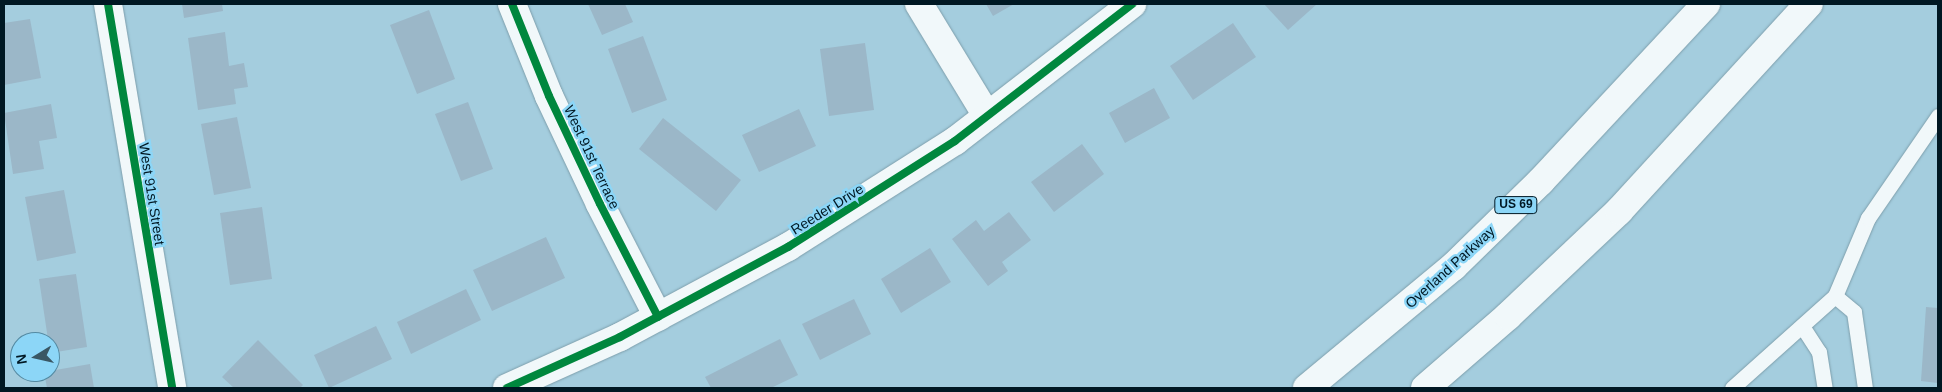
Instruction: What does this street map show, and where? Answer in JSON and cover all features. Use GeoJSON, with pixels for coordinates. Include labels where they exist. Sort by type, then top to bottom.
{"type":"FeatureCollection","features":[{"type":"Feature","properties":{"kind":"main road","name":"West 91st Street"},"geometry":{"type":"LineString","coordinates":[[108,4],[172,388]]}},
{"type":"Feature","properties":{"kind":"main road","name":"West 91st Terrace"},"geometry":{"type":"LineString","coordinates":[[512,4],[549,96],[600,204],[658,317]]}},
{"type":"Feature","properties":{"kind":"main road"},"geometry":{"type":"LineString","coordinates":[[919,4],[987,116]]}},
{"type":"Feature","properties":{"kind":"main road","name":"Reeder Drive"},"geometry":{"type":"LineString","coordinates":[[507,388],[658,317],[788,247],[890,185],[987,116],[1132,4]]}},
{"type":"Feature","properties":{"kind":"main road","name":"Overland Parkway"},"geometry":{"type":"LineString","coordinates":[[1307,388],[1453,267],[1541,181],[1706,4]]}},
{"type":"Feature","properties":{"kind":"main road"},"geometry":{"type":"LineString","coordinates":[[1424,388],[1508,316],[1619,211],[1809,4]]}},
{"type":"Feature","properties":{"kind":"lane"},"geometry":{"type":"LineString","coordinates":[[1732,388],[1836,296],[1868,218],[1938,116]]}},
{"type":"Feature","properties":{"kind":"lane"},"geometry":{"type":"LineString","coordinates":[[1836,296],[1854,312],[1865,388]]}},
{"type":"Feature","properties":{"kind":"lane"},"geometry":{"type":"LineString","coordinates":[[1802,326],[1819,352],[1825,388]]}},
{"type":"Feature","properties":{"kind":"building"},"geometry":{"type":"Polygon","coordinates":[[[182,4],[222,4],[223,11],[184,18],[182,4]]]}},
{"type":"Feature","properties":{"kind":"building"},"geometry":{"type":"Polygon","coordinates":[[[588,4],[625,4],[633,22],[602,35],[588,4]]]}},
{"type":"Feature","properties":{"kind":"building"},"geometry":{"type":"Polygon","coordinates":[[[986,4],[1014,4],[993,16],[986,4]]]}},
{"type":"Feature","properties":{"kind":"building"},"geometry":{"type":"Polygon","coordinates":[[[1264,4],[1317,4],[1288,30],[1264,4]]]}},
{"type":"Feature","properties":{"kind":"building"},"geometry":{"type":"Polygon","coordinates":[[[429,10],[455,79],[417,94],[390,25],[429,10]]]}},
{"type":"Feature","properties":{"kind":"building"},"geometry":{"type":"Polygon","coordinates":[[[30,19],[41,78],[4,85],[4,23],[30,19]]]}},
{"type":"Feature","properties":{"kind":"building"},"geometry":{"type":"Polygon","coordinates":[[[1233,23],[1256,57],[1193,100],[1170,66],[1233,23]]]}},
{"type":"Feature","properties":{"kind":"building"},"geometry":{"type":"Polygon","coordinates":[[[225,32],[229,66],[244,63],[248,87],[234,89],[236,104],[198,110],[188,38],[225,32]]]}},
{"type":"Feature","properties":{"kind":"building"},"geometry":{"type":"Polygon","coordinates":[[[643,36],[667,100],[632,113],[608,49],[643,36]]]}},
{"type":"Feature","properties":{"kind":"building"},"geometry":{"type":"Polygon","coordinates":[[[865,43],[874,110],[829,116],[820,49],[865,43]]]}},
{"type":"Feature","properties":{"kind":"building"},"geometry":{"type":"Polygon","coordinates":[[[1154,88],[1170,118],[1125,143],[1109,113],[1154,88]]]}},
{"type":"Feature","properties":{"kind":"building"},"geometry":{"type":"Polygon","coordinates":[[[468,102],[493,169],[461,181],[435,114],[468,102]]]}},
{"type":"Feature","properties":{"kind":"building"},"geometry":{"type":"Polygon","coordinates":[[[51,104],[57,138],[39,141],[44,169],[13,174],[4,113],[51,104]]]}},
{"type":"Feature","properties":{"kind":"building"},"geometry":{"type":"Polygon","coordinates":[[[799,109],[816,146],[759,172],[742,135],[799,109]]]}},
{"type":"Feature","properties":{"kind":"building"},"geometry":{"type":"Polygon","coordinates":[[[237,117],[251,188],[214,195],[201,124],[237,117]]]}},
{"type":"Feature","properties":{"kind":"building"},"geometry":{"type":"Polygon","coordinates":[[[663,118],[741,180],[716,211],[639,149],[663,118]]]}},
{"type":"Feature","properties":{"kind":"building"},"geometry":{"type":"Polygon","coordinates":[[[1082,144],[1104,174],[1054,212],[1031,182],[1082,144]]]}},
{"type":"Feature","properties":{"kind":"building"},"geometry":{"type":"Polygon","coordinates":[[[64,190],[76,253],[37,261],[25,197],[64,190]]]}},
{"type":"Feature","properties":{"kind":"building"},"geometry":{"type":"Polygon","coordinates":[[[262,207],[272,279],[230,285],[220,213],[262,207]]]}},
{"type":"Feature","properties":{"kind":"building"},"geometry":{"type":"Polygon","coordinates":[[[1009,212],[1031,240],[1002,262],[1008,271],[988,286],[952,239],[976,220],[984,231],[1009,212]]]}},
{"type":"Feature","properties":{"kind":"building"},"geometry":{"type":"Polygon","coordinates":[[[546,237],[565,278],[492,311],[473,270],[546,237]]]}},
{"type":"Feature","properties":{"kind":"building"},"geometry":{"type":"Polygon","coordinates":[[[930,248],[951,282],[901,313],[881,279],[930,248]]]}},
{"type":"Feature","properties":{"kind":"building"},"geometry":{"type":"Polygon","coordinates":[[[76,274],[87,347],[60,351],[60,332],[47,332],[39,279],[76,274]]]}},
{"type":"Feature","properties":{"kind":"building"},"geometry":{"type":"Polygon","coordinates":[[[466,289],[481,320],[411,354],[397,322],[466,289]]]}},
{"type":"Feature","properties":{"kind":"building"},"geometry":{"type":"Polygon","coordinates":[[[854,299],[871,334],[820,360],[802,324],[854,299]]]}},
{"type":"Feature","properties":{"kind":"building"},"geometry":{"type":"Polygon","coordinates":[[[1926,307],[1938,308],[1938,383],[1921,381],[1926,307]]]}},
{"type":"Feature","properties":{"kind":"building"},"geometry":{"type":"Polygon","coordinates":[[[376,326],[392,359],[329,388],[314,355],[376,326]]]}},
{"type":"Feature","properties":{"kind":"building"},"geometry":{"type":"Polygon","coordinates":[[[780,339],[798,375],[771,388],[711,388],[705,377],[780,339]]]}},
{"type":"Feature","properties":{"kind":"building"},"geometry":{"type":"Polygon","coordinates":[[[258,340],[303,385],[300,388],[234,388],[222,377],[258,340]]]}},
{"type":"Feature","properties":{"kind":"building"},"geometry":{"type":"Polygon","coordinates":[[[90,364],[94,388],[47,388],[46,382],[60,382],[60,369],[90,364]]]}},
{"type":"Feature","properties":{"kind":"cycle path"},"geometry":{"type":"LineString","coordinates":[[108,4],[172,388]]}},
{"type":"Feature","properties":{"kind":"cycle path"},"geometry":{"type":"LineString","coordinates":[[512,4],[549,96],[600,204],[658,317]]}},
{"type":"Feature","properties":{"kind":"cycle path"},"geometry":{"type":"LineString","coordinates":[[507,388],[620,337],[788,247],[955,141],[1132,4]]}}]}
